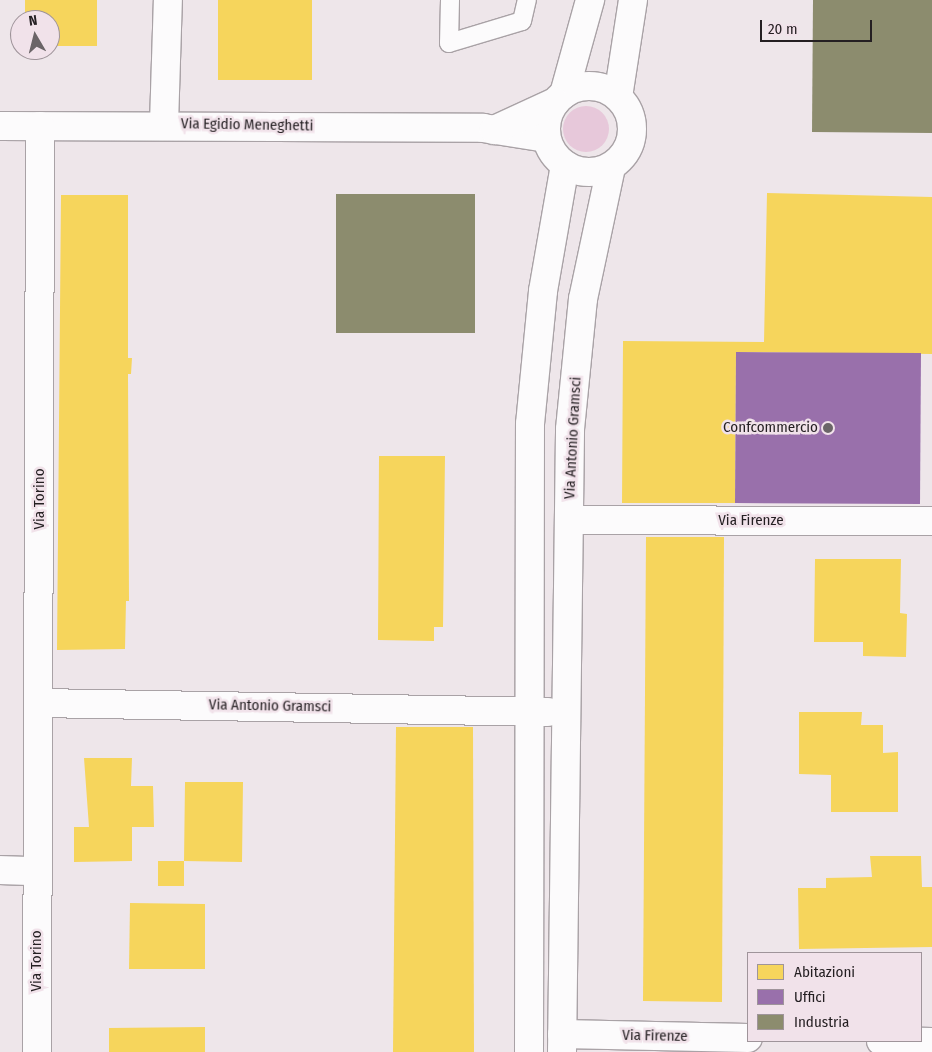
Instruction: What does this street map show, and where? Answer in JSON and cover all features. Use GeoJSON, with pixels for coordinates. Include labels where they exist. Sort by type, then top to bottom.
{"type":"FeatureCollection","features":[{"type":"Feature","properties":{"kind":"street"},"geometry":{"type":"LineString","coordinates":[[164,124],[168,0]]}},
{"type":"Feature","properties":{"kind":"street"},"geometry":{"type":"LineString","coordinates":[[560,98],[589,86],[618,97],[630,116],[632,131],[622,157],[611,166],[586,173],[565,166],[546,138],[549,113],[560,98],[590,0]]}},
{"type":"Feature","properties":{"kind":"street"},"geometry":{"type":"LineString","coordinates":[[618,97],[633,0]]}},
{"type":"Feature","properties":{"kind":"street","name":"Via Egidio Meneghetti"},"geometry":{"type":"LineString","coordinates":[[494,130],[560,98]]}},
{"type":"Feature","properties":{"kind":"street","name":"Via Egidio Meneghetti"},"geometry":{"type":"LineString","coordinates":[[0,126],[164,124],[494,130],[546,138]]}},
{"type":"Feature","properties":{"kind":"street","name":"Via Torino"},"geometry":{"type":"LineString","coordinates":[[37,1052],[37,871],[40,702],[40,126]]}},
{"type":"Feature","properties":{"kind":"street"},"geometry":{"type":"LineString","coordinates":[[529,1052],[530,424],[543,290],[565,166]]}},
{"type":"Feature","properties":{"kind":"street","name":"Via Antonio Gramsci"},"geometry":{"type":"LineString","coordinates":[[562,1043],[570,430],[583,299],[611,166]]}},
{"type":"Feature","properties":{"kind":"street","name":"Via Firenze"},"geometry":{"type":"LineString","coordinates":[[569,520],[932,521]]}},
{"type":"Feature","properties":{"kind":"street","name":"Via Antonio Gramsci"},"geometry":{"type":"LineString","coordinates":[[40,702],[530,710],[567,714]]}},
{"type":"Feature","properties":{"kind":"street"},"geometry":{"type":"LineString","coordinates":[[0,870],[37,871]]}},
{"type":"Feature","properties":{"kind":"street","name":"Via Firenze"},"geometry":{"type":"LineString","coordinates":[[562,1043],[747,1038]]}},
{"type":"Feature","properties":{"kind":"lane"},"geometry":{"type":"LineString","coordinates":[[450,0],[448,43],[522,21],[527,0]]}},
{"type":"Feature","properties":{"kind":"shaded area"},"geometry":{"type":"Polygon","coordinates":[[[581,106],[591,106],[605,116],[609,129],[605,142],[599,148],[591,152],[581,152],[567,142],[563,134],[563,124],[573,110],[581,106]]]}},
{"type":"Feature","properties":{"kind":"building: Abitazioni"},"geometry":{"type":"Polygon","coordinates":[[[25,0],[97,0],[97,46],[60,46],[60,10],[25,10],[25,0]]]}},
{"type":"Feature","properties":{"kind":"building: Abitazioni"},"geometry":{"type":"Polygon","coordinates":[[[218,0],[312,0],[312,80],[218,80],[218,0]]]}},
{"type":"Feature","properties":{"kind":"building: Abitazioni"},"geometry":{"type":"Polygon","coordinates":[[[767,193],[932,197],[932,354],[736,352],[735,503],[622,503],[623,341],[764,342],[767,193]]]}},
{"type":"Feature","properties":{"kind":"building: Abitazioni"},"geometry":{"type":"Polygon","coordinates":[[[61,195],[128,195],[128,358],[132,358],[131,374],[128,374],[129,601],[126,601],[125,649],[57,650],[61,195]]]}},
{"type":"Feature","properties":{"kind":"building: Abitazioni"},"geometry":{"type":"Polygon","coordinates":[[[379,456],[445,456],[443,627],[434,627],[434,641],[378,640],[379,456]]]}},
{"type":"Feature","properties":{"kind":"building: Abitazioni"},"geometry":{"type":"Polygon","coordinates":[[[646,537],[724,537],[722,1002],[643,1001],[646,537]]]}},
{"type":"Feature","properties":{"kind":"building: Abitazioni"},"geometry":{"type":"Polygon","coordinates":[[[815,559],[901,559],[900,613],[907,614],[906,657],[863,656],[863,642],[814,642],[815,559]]]}},
{"type":"Feature","properties":{"kind":"building: Abitazioni"},"geometry":{"type":"Polygon","coordinates":[[[799,712],[862,712],[861,725],[883,725],[883,753],[898,752],[898,812],[831,812],[831,775],[799,774],[799,712]]]}},
{"type":"Feature","properties":{"kind":"building: Abitazioni"},"geometry":{"type":"Polygon","coordinates":[[[396,727],[473,727],[474,1052],[393,1052],[396,727]]]}},
{"type":"Feature","properties":{"kind":"building: Abitazioni"},"geometry":{"type":"Polygon","coordinates":[[[84,758],[132,758],[131,786],[153,786],[154,827],[132,827],[132,861],[74,862],[74,827],[89,827],[84,758]]]}},
{"type":"Feature","properties":{"kind":"building: Abitazioni"},"geometry":{"type":"Polygon","coordinates":[[[185,782],[243,782],[242,862],[184,861],[185,782]]]}},
{"type":"Feature","properties":{"kind":"building: Abitazioni"},"geometry":{"type":"Polygon","coordinates":[[[870,856],[921,856],[922,887],[932,887],[932,947],[799,949],[798,888],[826,888],[826,878],[872,877],[870,856]]]}},
{"type":"Feature","properties":{"kind":"building: Abitazioni"},"geometry":{"type":"Polygon","coordinates":[[[158,861],[184,861],[184,886],[158,886],[158,861]]]}},
{"type":"Feature","properties":{"kind":"building: Abitazioni"},"geometry":{"type":"Polygon","coordinates":[[[130,903],[205,904],[205,969],[129,969],[130,903]]]}},
{"type":"Feature","properties":{"kind":"building: Abitazioni"},"geometry":{"type":"Polygon","coordinates":[[[205,1027],[205,1052],[109,1052],[109,1028],[205,1027]]]}},
{"type":"Feature","properties":{"kind":"building: Uffici","name":"Confcommercio"},"geometry":{"type":"Polygon","coordinates":[[[736,352],[921,353],[920,504],[735,503],[736,352]]]}},
{"type":"Feature","properties":{"kind":"building: Industria"},"geometry":{"type":"Polygon","coordinates":[[[813,0],[932,0],[932,133],[812,132],[813,0]]]}},
{"type":"Feature","properties":{"kind":"building: Industria"},"geometry":{"type":"Polygon","coordinates":[[[336,194],[475,194],[475,333],[336,333],[336,194]]]}},
{"type":"Feature","properties":{"kind":"place","name":"Confcommercio"},"geometry":{"type":"Point","coordinates":[828,428]}}]}
